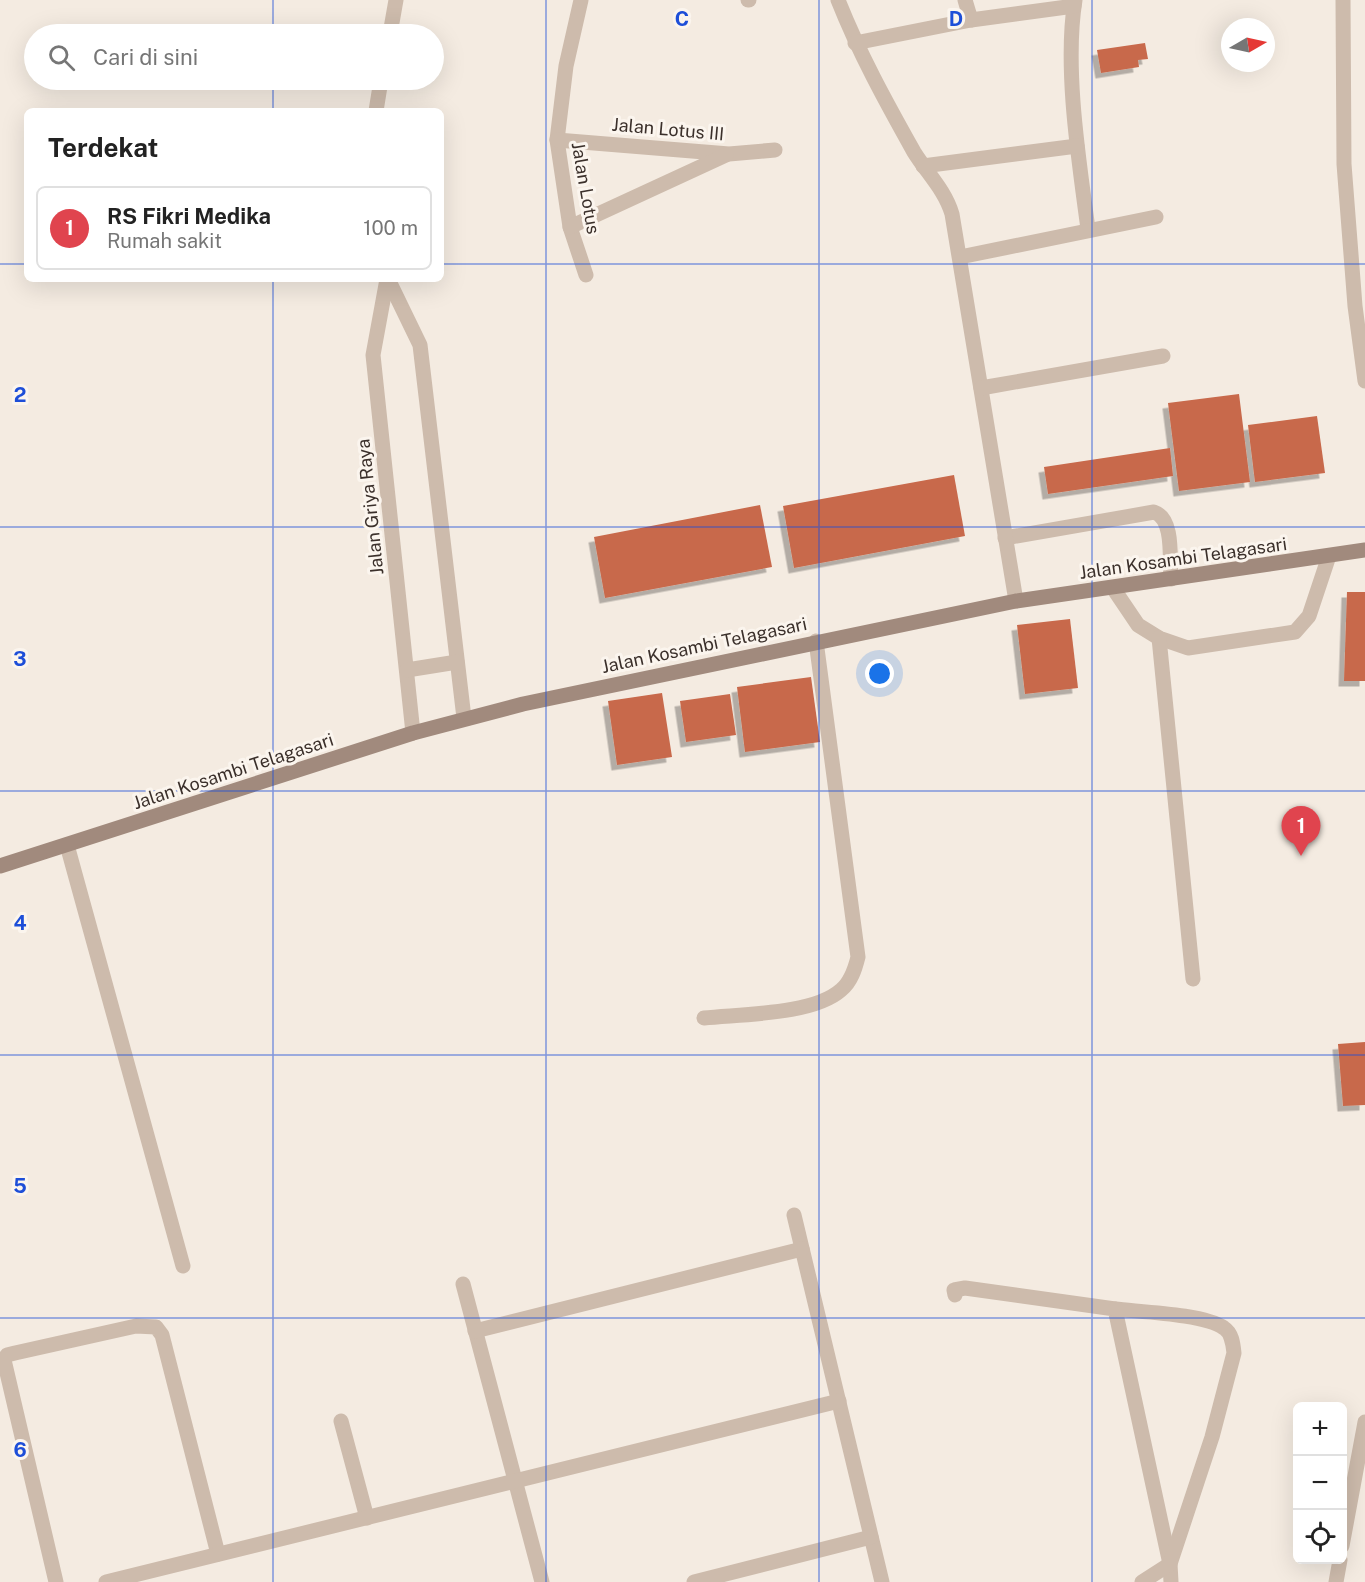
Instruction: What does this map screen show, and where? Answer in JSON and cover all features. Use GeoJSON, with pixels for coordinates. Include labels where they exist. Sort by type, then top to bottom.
{"type":"FeatureCollection","features":[{"type":"Feature","properties":{"kind":"main road","name":"Jalan Kosambi Telagasari"},"geometry":{"type":"LineString","coordinates":[[0,866],[464,718],[816,641],[1016,601],[1365,550]]}},
{"type":"Feature","properties":{"kind":"street"},"geometry":{"type":"LineString","coordinates":[[392,24],[396,0]]}},
{"type":"Feature","properties":{"kind":"street","name":"Jalan Lotus"},"geometry":{"type":"LineString","coordinates":[[581,0],[566,66],[557,140],[570,227],[586,275]]}},
{"type":"Feature","properties":{"kind":"street"},"geometry":{"type":"LineString","coordinates":[[838,0],[855,43],[923,166],[948,201],[960,257],[1016,601]]}},
{"type":"Feature","properties":{"kind":"street"},"geometry":{"type":"LineString","coordinates":[[965,0],[971,20]]}},
{"type":"Feature","properties":{"kind":"street"},"geometry":{"type":"LineString","coordinates":[[1343,0],[1344,164],[1355,306],[1365,381]]}},
{"type":"Feature","properties":{"kind":"street"},"geometry":{"type":"LineString","coordinates":[[855,43],[971,20],[1075,3],[1072,53],[1077,146],[1088,230]]}},
{"type":"Feature","properties":{"kind":"street"},"geometry":{"type":"LineString","coordinates":[[376,108],[379,90]]}},
{"type":"Feature","properties":{"kind":"street","name":"Jalan Lotus III"},"geometry":{"type":"LineString","coordinates":[[557,140],[729,154],[775,150]]}},
{"type":"Feature","properties":{"kind":"street"},"geometry":{"type":"LineString","coordinates":[[923,166],[1077,146]]}},
{"type":"Feature","properties":{"kind":"street"},"geometry":{"type":"LineString","coordinates":[[570,227],[729,154]]}},
{"type":"Feature","properties":{"kind":"street"},"geometry":{"type":"LineString","coordinates":[[960,257],[1156,217]]}},
{"type":"Feature","properties":{"kind":"street","name":"Jalan Griya Raya"},"geometry":{"type":"LineString","coordinates":[[386,282],[373,355],[413,733]]}},
{"type":"Feature","properties":{"kind":"street","name":"Jalan Griya Raya"},"geometry":{"type":"LineString","coordinates":[[388,282],[420,345],[464,718]]}},
{"type":"Feature","properties":{"kind":"street"},"geometry":{"type":"LineString","coordinates":[[981,388],[1163,356]]}},
{"type":"Feature","properties":{"kind":"street"},"geometry":{"type":"LineString","coordinates":[[1005,538],[1154,512],[1162,517],[1167,527],[1171,579]]}},
{"type":"Feature","properties":{"kind":"street"},"geometry":{"type":"LineString","coordinates":[[1113,588],[1138,625],[1159,638],[1188,648],[1295,632],[1309,616],[1329,556]]}},
{"type":"Feature","properties":{"kind":"street"},"geometry":{"type":"LineString","coordinates":[[1159,638],[1193,979]]}},
{"type":"Feature","properties":{"kind":"street"},"geometry":{"type":"LineString","coordinates":[[704,1018],[820,1004],[842,990],[853,974],[858,957],[816,641]]}},
{"type":"Feature","properties":{"kind":"street"},"geometry":{"type":"LineString","coordinates":[[407,670],[457,662]]}},
{"type":"Feature","properties":{"kind":"street"},"geometry":{"type":"LineString","coordinates":[[67,845],[183,1266]]}},
{"type":"Feature","properties":{"kind":"street"},"geometry":{"type":"LineString","coordinates":[[795,1215],[882,1582]]}},
{"type":"Feature","properties":{"kind":"street"},"geometry":{"type":"LineString","coordinates":[[475,1331],[802,1249]]}},
{"type":"Feature","properties":{"kind":"street"},"geometry":{"type":"LineString","coordinates":[[463,1284],[542,1582]]}},
{"type":"Feature","properties":{"kind":"street"},"geometry":{"type":"LineString","coordinates":[[955,1295],[954,1290],[965,1288],[1203,1319],[1225,1328],[1232,1339],[1234,1353],[1212,1437],[1170,1564],[1142,1582]]}},
{"type":"Feature","properties":{"kind":"street"},"geometry":{"type":"LineString","coordinates":[[1114,1309],[1170,1564],[1171,1582]]}},
{"type":"Feature","properties":{"kind":"street"},"geometry":{"type":"LineString","coordinates":[[56,1582],[4,1360],[7,1355],[144,1324],[156,1327],[162,1335],[218,1554]]}},
{"type":"Feature","properties":{"kind":"street"},"geometry":{"type":"LineString","coordinates":[[106,1582],[839,1401]]}},
{"type":"Feature","properties":{"kind":"street"},"geometry":{"type":"LineString","coordinates":[[341,1421],[367,1518]]}},
{"type":"Feature","properties":{"kind":"street"},"geometry":{"type":"LineString","coordinates":[[1347,1519],[1365,1422]]}},
{"type":"Feature","properties":{"kind":"street"},"geometry":{"type":"LineString","coordinates":[[694,1582],[871,1537]]}},
{"type":"Feature","properties":{"kind":"street"},"geometry":{"type":"LineString","coordinates":[[1336,1582],[1339,1564]]}},
{"type":"Feature","properties":{"kind":"building"},"geometry":{"type":"Polygon","coordinates":[[[1145,43],[1148,59],[1138,60],[1139,67],[1101,73],[1097,50],[1145,43]]]}},
{"type":"Feature","properties":{"kind":"building"},"geometry":{"type":"Polygon","coordinates":[[[1239,394],[1250,482],[1179,491],[1168,403],[1239,394]]]}},
{"type":"Feature","properties":{"kind":"building"},"geometry":{"type":"Polygon","coordinates":[[[1317,416],[1325,473],[1255,482],[1248,425],[1317,416]]]}},
{"type":"Feature","properties":{"kind":"building"},"geometry":{"type":"Polygon","coordinates":[[[1170,448],[1173,476],[1048,494],[1044,467],[1170,448]]]}},
{"type":"Feature","properties":{"kind":"building"},"geometry":{"type":"Polygon","coordinates":[[[954,475],[965,536],[794,568],[783,506],[954,475]]]}},
{"type":"Feature","properties":{"kind":"building"},"geometry":{"type":"Polygon","coordinates":[[[760,505],[772,567],[605,598],[594,537],[760,505]]]}},
{"type":"Feature","properties":{"kind":"building"},"geometry":{"type":"Polygon","coordinates":[[[1347,592],[1365,592],[1365,681],[1344,681],[1347,592]]]}},
{"type":"Feature","properties":{"kind":"building"},"geometry":{"type":"Polygon","coordinates":[[[1070,619],[1078,688],[1025,694],[1017,625],[1070,619]]]}},
{"type":"Feature","properties":{"kind":"building"},"geometry":{"type":"Polygon","coordinates":[[[811,677],[820,742],[745,752],[737,687],[811,677]]]}},
{"type":"Feature","properties":{"kind":"building"},"geometry":{"type":"Polygon","coordinates":[[[662,693],[672,757],[617,765],[608,701],[662,693]]]}},
{"type":"Feature","properties":{"kind":"building"},"geometry":{"type":"Polygon","coordinates":[[[730,694],[736,735],[686,742],[680,701],[730,694]]]}},
{"type":"Feature","properties":{"kind":"building"},"geometry":{"type":"Polygon","coordinates":[[[1365,1042],[1365,1105],[1343,1106],[1338,1044],[1365,1042]]]}},
{"type":"Feature","properties":{"kind":"place","name":"RS Fikri Medika"},"geometry":{"type":"Point","coordinates":[1301,856]}}]}
